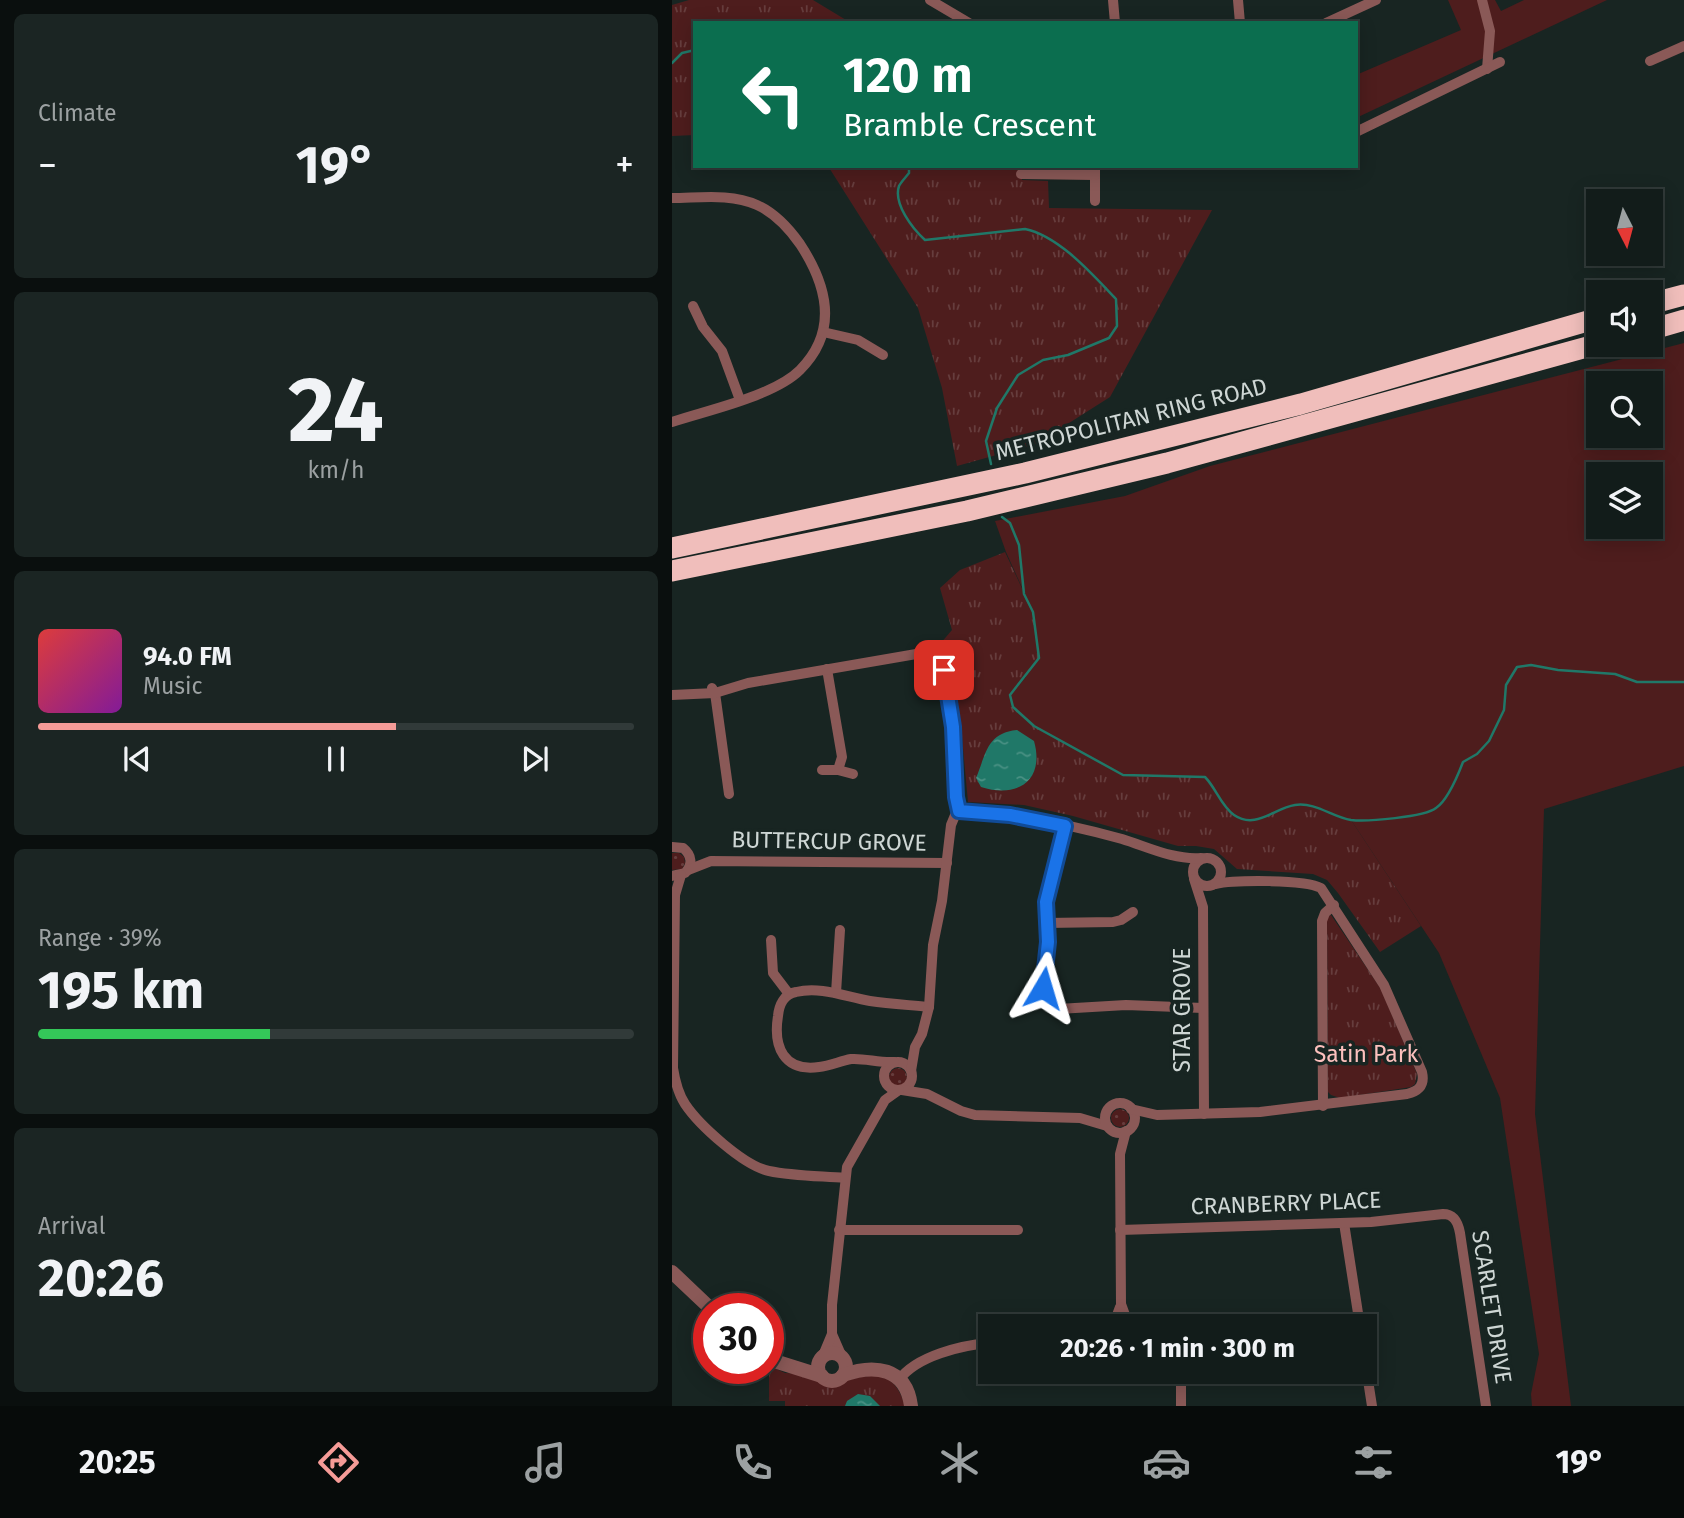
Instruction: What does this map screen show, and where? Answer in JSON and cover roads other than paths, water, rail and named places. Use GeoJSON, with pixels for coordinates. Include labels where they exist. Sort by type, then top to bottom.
{"type":"FeatureCollection","features":[{"type":"Feature","properties":{"kind":"highway"},"geometry":{"type":"LineString","coordinates":[[1663,301],[1684,295]]}},
{"type":"Feature","properties":{"kind":"highway"},"geometry":{"type":"LineString","coordinates":[[1663,326],[1684,320]]}},
{"type":"Feature","properties":{"kind":"highway","name":"METROPOLITAN RING ROAD"},"geometry":{"type":"LineString","coordinates":[[672,548],[1025,473],[1301,404],[1586,321]]}},
{"type":"Feature","properties":{"kind":"highway"},"geometry":{"type":"LineString","coordinates":[[672,571],[967,511],[1167,463],[1586,347]]}},
{"type":"Feature","properties":{"kind":"street"},"geometry":{"type":"LineString","coordinates":[[930,0],[966,21]]}},
{"type":"Feature","properties":{"kind":"street"},"geometry":{"type":"LineString","coordinates":[[1114,0],[1115,21]]}},
{"type":"Feature","properties":{"kind":"street"},"geometry":{"type":"LineString","coordinates":[[1238,0],[1240,21]]}},
{"type":"Feature","properties":{"kind":"street"},"geometry":{"type":"LineString","coordinates":[[1330,21],[1376,0]]}},
{"type":"Feature","properties":{"kind":"street"},"geometry":{"type":"LineString","coordinates":[[1482,0],[1490,31],[1487,69]]}},
{"type":"Feature","properties":{"kind":"street"},"geometry":{"type":"LineString","coordinates":[[1650,61],[1684,46]]}},
{"type":"Feature","properties":{"kind":"street"},"geometry":{"type":"LineString","coordinates":[[1358,131],[1500,62]]}},
{"type":"Feature","properties":{"kind":"street"},"geometry":{"type":"LineString","coordinates":[[1021,174],[1095,171],[1096,201]]}},
{"type":"Feature","properties":{"kind":"street"},"geometry":{"type":"LineString","coordinates":[[672,198],[736,198],[757,205],[777,217],[796,239],[819,277],[825,302],[823,332],[808,361],[790,379],[766,391],[672,422]]}},
{"type":"Feature","properties":{"kind":"street"},"geometry":{"type":"LineString","coordinates":[[693,306],[703,327],[722,351],[740,400]]}},
{"type":"Feature","properties":{"kind":"street"},"geometry":{"type":"LineString","coordinates":[[823,332],[858,341],[883,355]]}},
{"type":"Feature","properties":{"kind":"street"},"geometry":{"type":"LineString","coordinates":[[672,695],[692,689],[712,692],[724,684],[922,653],[930,652],[940,658],[953,727],[959,811],[952,820],[942,901],[933,945],[929,1007],[922,1034],[915,1048],[911,1082],[885,1100],[851,1158],[845,1178],[832,1334],[821,1359],[819,1369],[822,1376]]}},
{"type":"Feature","properties":{"kind":"street"},"geometry":{"type":"LineString","coordinates":[[827,669],[842,757],[838,770]]}},
{"type":"Feature","properties":{"kind":"street"},"geometry":{"type":"LineString","coordinates":[[712,692],[729,794]]}},
{"type":"Feature","properties":{"kind":"street"},"geometry":{"type":"LineString","coordinates":[[822,770],[853,774]]}},
{"type":"Feature","properties":{"kind":"street"},"geometry":{"type":"LineString","coordinates":[[959,811],[1010,815],[1121,839],[1189,859],[1211,858],[1240,881]]}},
{"type":"Feature","properties":{"kind":"street"},"geometry":{"type":"LineString","coordinates":[[1065,826],[1046,902],[1047,951],[1043,988],[1045,1000],[1053,1007],[1084,1009],[1126,1005],[1203,1008]]}},
{"type":"Feature","properties":{"kind":"street","name":"BUTTERCUP GROVE"},"geometry":{"type":"LineString","coordinates":[[672,847],[678,846],[711,861],[947,863]]}},
{"type":"Feature","properties":{"kind":"street"},"geometry":{"type":"LineString","coordinates":[[687,851],[691,861],[680,874],[674,890],[672,1035],[675,1080],[684,1103],[749,1164],[768,1171],[845,1178]]}},
{"type":"Feature","properties":{"kind":"street"},"geometry":{"type":"LineString","coordinates":[[1080,1118],[1107,1110],[1119,1103],[1131,1109],[1157,1115],[1288,1111],[1406,1094],[1421,1087],[1422,1072],[1391,998],[1377,972],[1321,888],[1312,883],[1240,881],[1204,886],[1166,854]]}},
{"type":"Feature","properties":{"kind":"street"},"geometry":{"type":"LineString","coordinates":[[1194,878],[1193,868],[1201,858]]}},
{"type":"Feature","properties":{"kind":"street","name":"BUTTERCUP GROVE"},"geometry":{"type":"LineString","coordinates":[[680,874],[711,861]]}},
{"type":"Feature","properties":{"kind":"street"},"geometry":{"type":"LineString","coordinates":[[1214,884],[1220,877],[1221,868]]}},
{"type":"Feature","properties":{"kind":"street","name":"STAR GROVE"},"geometry":{"type":"LineString","coordinates":[[1194,878],[1203,907],[1204,1114]]}},
{"type":"Feature","properties":{"kind":"street","name":"STAR GROVE"},"geometry":{"type":"LineString","coordinates":[[1203,907],[1214,884]]}},
{"type":"Feature","properties":{"kind":"street"},"geometry":{"type":"LineString","coordinates":[[1323,1106],[1322,921],[1325,913],[1334,905]]}},
{"type":"Feature","properties":{"kind":"street"},"geometry":{"type":"LineString","coordinates":[[1046,923],[1112,922],[1133,912]]}},
{"type":"Feature","properties":{"kind":"street"},"geometry":{"type":"LineString","coordinates":[[836,993],[840,930]]}},
{"type":"Feature","properties":{"kind":"street"},"geometry":{"type":"LineString","coordinates":[[771,940],[773,974],[789,994]]}},
{"type":"Feature","properties":{"kind":"street"},"geometry":{"type":"LineString","coordinates":[[927,1094],[906,1064],[849,1060],[812,1068],[797,1066],[785,1059],[779,1046],[777,1019],[782,1001],[789,994],[800,991],[836,993],[869,1001],[929,1007]]}},
{"type":"Feature","properties":{"kind":"street"},"geometry":{"type":"LineString","coordinates":[[885,1100],[886,1068],[915,1048]]}},
{"type":"Feature","properties":{"kind":"street"},"geometry":{"type":"LineString","coordinates":[[868,1060],[890,1088],[927,1094],[975,1115],[1080,1118],[1108,1127],[1117,1133],[1157,1115]]}},
{"type":"Feature","properties":{"kind":"street"},"geometry":{"type":"LineString","coordinates":[[1120,1154],[1134,1121],[1131,1109]]}},
{"type":"Feature","properties":{"kind":"street"},"geometry":{"type":"LineString","coordinates":[[1107,1110],[1105,1118],[1120,1154],[1121,1304],[1125,1314]]}},
{"type":"Feature","properties":{"kind":"street","name":"CRANBERRY PLACE"},"geometry":{"type":"LineString","coordinates":[[1120,1230],[1344,1223],[1443,1214],[1451,1216]]}},
{"type":"Feature","properties":{"kind":"street","name":"SCARLET DRIVE"},"geometry":{"type":"LineString","coordinates":[[1451,1216],[1457,1222],[1460,1233],[1486,1406]]}},
{"type":"Feature","properties":{"kind":"street"},"geometry":{"type":"LineString","coordinates":[[1344,1223],[1358,1314]]}},
{"type":"Feature","properties":{"kind":"street"},"geometry":{"type":"LineString","coordinates":[[839,1230],[1018,1230]]}},
{"type":"Feature","properties":{"kind":"street"},"geometry":{"type":"LineString","coordinates":[[672,1272],[694,1293]]}},
{"type":"Feature","properties":{"kind":"street"},"geometry":{"type":"LineString","coordinates":[[1117,1314],[1121,1304]]}},
{"type":"Feature","properties":{"kind":"street"},"geometry":{"type":"LineString","coordinates":[[832,1334],[843,1365]]}},
{"type":"Feature","properties":{"kind":"street"},"geometry":{"type":"LineString","coordinates":[[899,1380],[912,1366],[950,1350],[978,1345]]}},
{"type":"Feature","properties":{"kind":"street"},"geometry":{"type":"LineString","coordinates":[[800,1368],[830,1353],[843,1365],[880,1369],[899,1380],[908,1393],[911,1406]]}},
{"type":"Feature","properties":{"kind":"street"},"geometry":{"type":"LineString","coordinates":[[784,1364],[833,1381],[843,1365]]}},
{"type":"Feature","properties":{"kind":"street"},"geometry":{"type":"LineString","coordinates":[[1181,1384],[1181,1406]]}},
{"type":"Feature","properties":{"kind":"street"},"geometry":{"type":"LineString","coordinates":[[1369,1384],[1372,1406]]}},
{"type":"Feature","properties":{"kind":"water"},"geometry":{"type":"Polygon","coordinates":[[[1017,730],[1034,741],[1036,766],[1032,776],[1017,788],[994,790],[981,787],[976,778],[989,746],[999,736],[1017,730]]]}},
{"type":"Feature","properties":{"kind":"water"},"geometry":{"type":"Polygon","coordinates":[[[858,1394],[870,1396],[880,1406],[845,1406],[847,1401],[858,1394]]]}},
{"type":"Feature","properties":{"kind":"waterway"},"geometry":{"type":"LineString","coordinates":[[672,63],[682,53],[693,50]]}},
{"type":"Feature","properties":{"kind":"waterway"},"geometry":{"type":"LineString","coordinates":[[909,168],[909,173],[899,186],[899,200],[910,223],[925,240],[1025,229],[1038,233],[1050,239],[1086,268],[1116,299],[1117,326],[1109,338],[1068,355],[1043,360],[1018,375],[997,408],[986,441],[991,464]]}},
{"type":"Feature","properties":{"kind":"waterway"},"geometry":{"type":"LineString","coordinates":[[1002,517],[1010,523],[1019,545],[1024,594],[1033,612],[1039,658],[1010,695],[1013,707],[1034,726],[1123,775],[1205,777],[1226,807],[1242,819],[1265,817],[1295,805],[1310,806],[1351,820],[1408,816],[1436,808],[1448,793],[1463,762],[1477,754],[1489,741],[1504,710],[1506,685],[1517,667],[1531,665],[1615,674],[1637,682],[1684,682]]}},
{"type":"Feature","properties":{"kind":"park label","name":"Satin Park"},"geometry":{"type":"Point","coordinates":[1366,1054]}}]}
